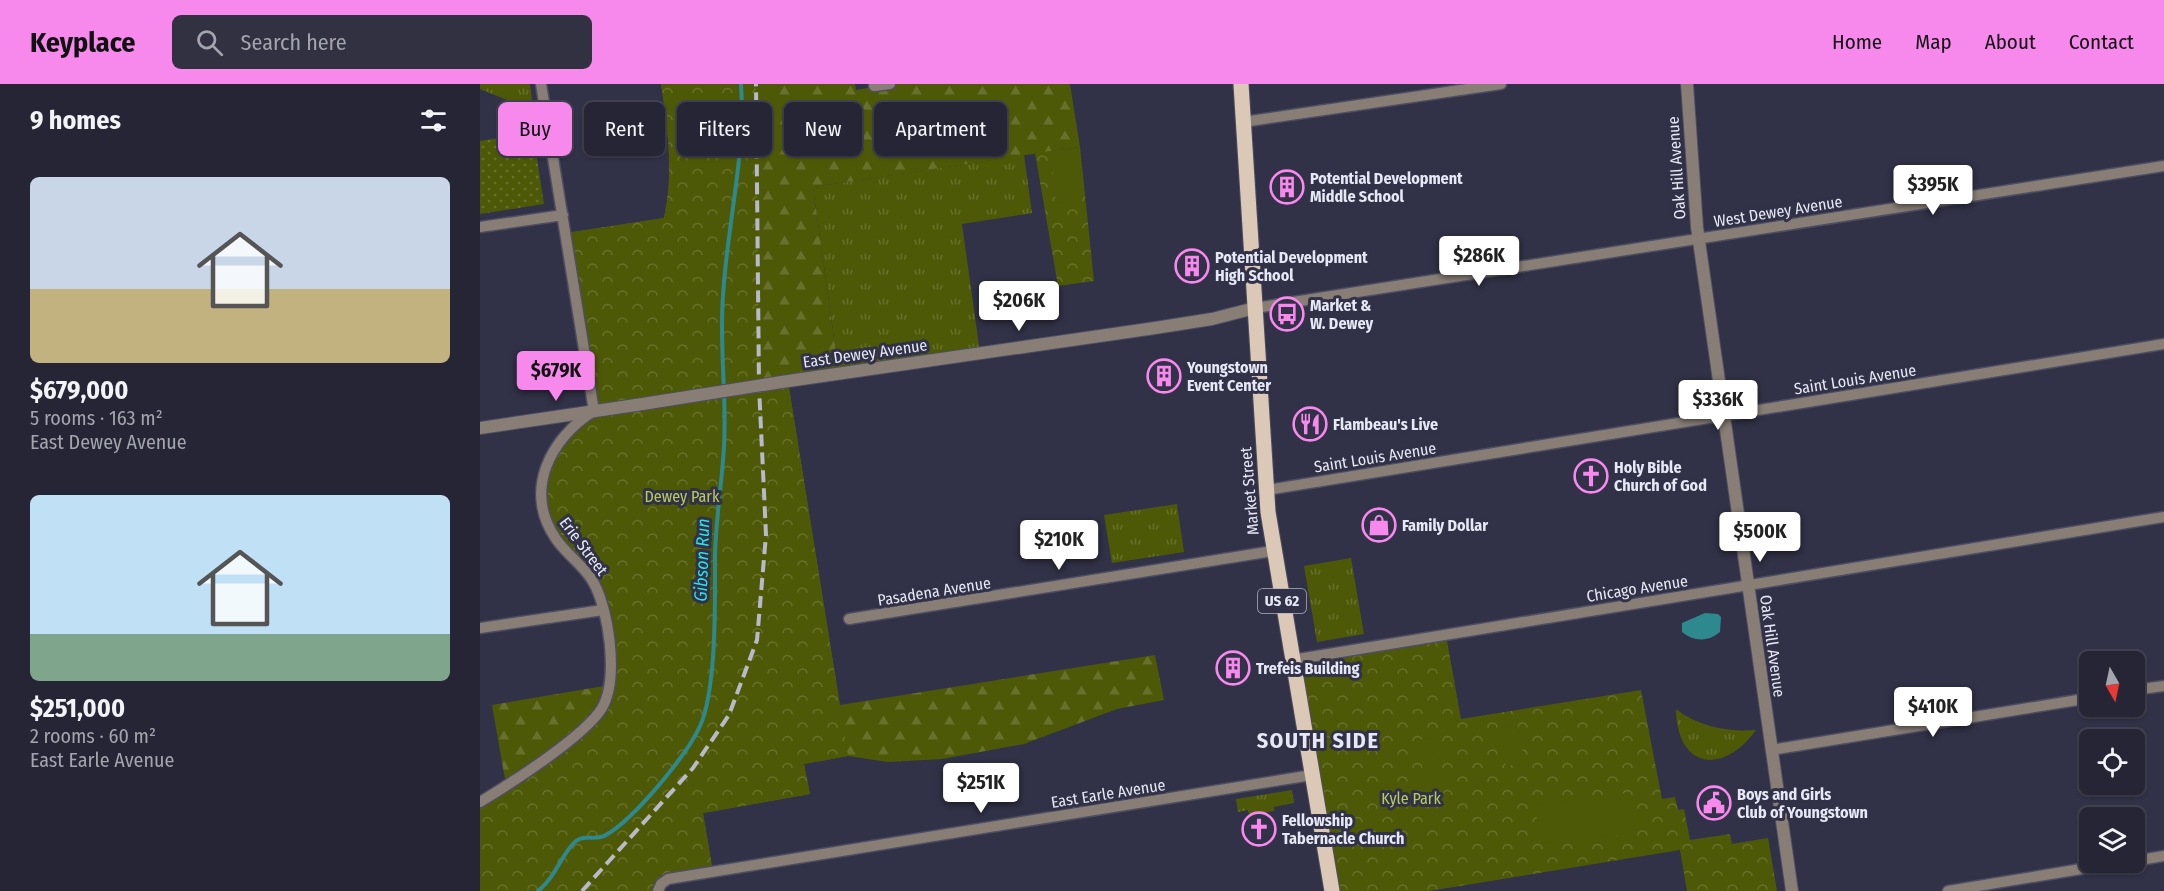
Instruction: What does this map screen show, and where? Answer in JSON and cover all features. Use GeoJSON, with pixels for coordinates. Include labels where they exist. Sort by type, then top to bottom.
{"type":"FeatureCollection","features":[{"type":"Feature","properties":{"kind":"main road","name":"Market Street"},"geometry":{"type":"LineString","coordinates":[[1241,84],[1266,490],[1273,551],[1332,891]]}},
{"type":"Feature","properties":{"kind":"street"},"geometry":{"type":"LineString","coordinates":[[541,84],[594,411]]}},
{"type":"Feature","properties":{"kind":"street"},"geometry":{"type":"LineString","coordinates":[[874,86],[890,84]]}},
{"type":"Feature","properties":{"kind":"street"},"geometry":{"type":"LineString","coordinates":[[1243,123],[1501,84]]}},
{"type":"Feature","properties":{"kind":"street","name":"Oak Hill Avenue"},"geometry":{"type":"LineString","coordinates":[[1688,84],[1698,239],[1791,891]]}},
{"type":"Feature","properties":{"kind":"street","name":"West Dewey Avenue"},"geometry":{"type":"LineString","coordinates":[[1255,308],[2164,166]]}},
{"type":"Feature","properties":{"kind":"street"},"geometry":{"type":"LineString","coordinates":[[480,227],[563,215]]}},
{"type":"Feature","properties":{"kind":"street","name":"East Dewey Avenue"},"geometry":{"type":"LineString","coordinates":[[480,428],[1155,328],[1212,319],[1255,308]]}},
{"type":"Feature","properties":{"kind":"street","name":"Saint Louis Avenue"},"geometry":{"type":"LineString","coordinates":[[1266,490],[2164,344]]}},
{"type":"Feature","properties":{"kind":"street","name":"Erie Street"},"geometry":{"type":"LineString","coordinates":[[480,802],[581,731],[602,707],[612,675],[599,594],[592,579],[555,538],[544,512],[542,500],[546,470],[556,446],[570,427],[594,411]]}},
{"type":"Feature","properties":{"kind":"street","name":"Chicago Avenue"},"geometry":{"type":"LineString","coordinates":[[1292,660],[2164,517]]}},
{"type":"Feature","properties":{"kind":"street","name":"Pasadena Avenue"},"geometry":{"type":"LineString","coordinates":[[849,620],[1273,551]]}},
{"type":"Feature","properties":{"kind":"street"},"geometry":{"type":"LineString","coordinates":[[480,628],[603,610]]}},
{"type":"Feature","properties":{"kind":"street"},"geometry":{"type":"LineString","coordinates":[[2145,689],[2164,686]]}},
{"type":"Feature","properties":{"kind":"street"},"geometry":{"type":"LineString","coordinates":[[1772,750],[2079,700]]}},
{"type":"Feature","properties":{"kind":"street","name":"East Earle Avenue"},"geometry":{"type":"LineString","coordinates":[[659,887],[668,879],[1312,775]]}},
{"type":"Feature","properties":{"kind":"street"},"geometry":{"type":"LineString","coordinates":[[2145,859],[2164,856]]}},
{"type":"Feature","properties":{"kind":"street"},"geometry":{"type":"LineString","coordinates":[[1948,891],[2079,869]]}},
{"type":"Feature","properties":{"kind":"green space"},"geometry":{"type":"Polygon","coordinates":[[[480,84],[530,84],[532,102],[512,102],[480,89],[480,84]]]}},
{"type":"Feature","properties":{"kind":"green space","name":"Dewey Park"},"geometry":{"type":"Polygon","coordinates":[[[661,84],[855,84],[856,90],[890,84],[1070,84],[1080,147],[813,187],[839,374],[788,382],[840,705],[1155,655],[1164,700],[1117,709],[1024,744],[942,759],[888,762],[848,756],[804,764],[810,794],[703,813],[713,872],[480,891],[506,785],[492,705],[610,685],[594,411],[566,233],[664,218],[669,168],[668,134],[661,84]]]}},
{"type":"Feature","properties":{"kind":"green space","name":"Dewey Park"},"geometry":{"type":"Polygon","coordinates":[[[661,84],[756,84],[756,102],[677,102],[677,156],[757,156],[759,385],[788,381],[848,756],[804,764],[810,794],[703,813],[713,872],[668,879],[658,891],[480,891],[480,802],[592,720],[611,675],[597,589],[563,548],[542,500],[556,446],[594,411],[566,233],[664,218],[669,168],[668,134],[661,84]]]}},
{"type":"Feature","properties":{"kind":"green space"},"geometry":{"type":"Polygon","coordinates":[[[498,138],[498,156],[537,156],[544,204],[480,214],[480,141],[498,138]]]}},
{"type":"Feature","properties":{"kind":"green space"},"geometry":{"type":"Polygon","coordinates":[[[1080,147],[1094,281],[1058,286],[1035,153],[1080,147]]]}},
{"type":"Feature","properties":{"kind":"green space"},"geometry":{"type":"Polygon","coordinates":[[[1078,152],[1083,199],[1056,203],[1051,155],[1078,152]]]}},
{"type":"Feature","properties":{"kind":"green space"},"geometry":{"type":"Polygon","coordinates":[[[1024,155],[1032,213],[962,224],[980,353],[839,374],[813,187],[1024,155]]]}},
{"type":"Feature","properties":{"kind":"green space"},"geometry":{"type":"Polygon","coordinates":[[[1177,504],[1184,552],[1112,563],[1104,515],[1177,504]]]}},
{"type":"Feature","properties":{"kind":"green space"},"geometry":{"type":"Polygon","coordinates":[[[1351,558],[1364,634],[1317,642],[1304,566],[1351,558]]]}},
{"type":"Feature","properties":{"kind":"green space","name":"Kyle Park"},"geometry":{"type":"Polygon","coordinates":[[[1446,635],[1461,719],[1641,690],[1662,799],[1675,797],[1678,810],[1684,809],[1690,840],[1730,834],[1732,844],[1768,838],[1777,891],[1687,891],[1680,850],[1429,891],[1332,891],[1292,660],[1446,635]]]}},
{"type":"Feature","properties":{"kind":"green space"},"geometry":{"type":"Polygon","coordinates":[[[1676,709],[1694,720],[1714,727],[1756,730],[1743,745],[1730,754],[1717,759],[1704,759],[1693,754],[1684,744],[1678,729],[1676,709]]]}},
{"type":"Feature","properties":{"kind":"green space"},"geometry":{"type":"Polygon","coordinates":[[[1518,726],[1525,763],[1506,766],[1499,729],[1518,726]]]}},
{"type":"Feature","properties":{"kind":"green space"},"geometry":{"type":"Polygon","coordinates":[[[1436,737],[1443,781],[1425,784],[1418,740],[1436,737]]]}},
{"type":"Feature","properties":{"kind":"green space"},"geometry":{"type":"Polygon","coordinates":[[[1292,790],[1294,803],[1274,807],[1274,811],[1249,815],[1248,810],[1238,812],[1236,799],[1292,790]]]}},
{"type":"Feature","properties":{"kind":"green space"},"geometry":{"type":"Polygon","coordinates":[[[1630,793],[1635,833],[1540,844],[1535,804],[1630,793]]]}},
{"type":"Feature","properties":{"kind":"shaded area"},"geometry":{"type":"Polygon","coordinates":[[[1705,613],[1718,614],[1721,617],[1720,632],[1711,638],[1701,640],[1691,638],[1682,632],[1682,623],[1705,613]]]}},
{"type":"Feature","properties":{"kind":"waterway","name":"Gibson Run"},"geometry":{"type":"LineString","coordinates":[[538,891],[550,879],[571,845],[579,839],[606,835],[618,827],[645,801],[684,753],[700,726],[706,710],[712,667],[716,541],[724,446],[723,296],[739,164],[741,84]]}},
{"type":"Feature","properties":{"kind":"railway"},"geometry":{"type":"LineString","coordinates":[[582,891],[693,768],[729,715],[757,640],[766,535],[759,386],[756,84]]}},
{"type":"Feature","properties":{"kind":"place","name":"Potential Development Middle School"},"geometry":{"type":"Point","coordinates":[1287,187]}},
{"type":"Feature","properties":{"kind":"place","name":"Potential Development High School"},"geometry":{"type":"Point","coordinates":[1192,266]}},
{"type":"Feature","properties":{"kind":"place","name":"Market & W. Dewey"},"geometry":{"type":"Point","coordinates":[1287,314]}},
{"type":"Feature","properties":{"kind":"place","name":"Youngstown Event Center"},"geometry":{"type":"Point","coordinates":[1164,376]}},
{"type":"Feature","properties":{"kind":"place","name":"Flambeau's Live"},"geometry":{"type":"Point","coordinates":[1310,424]}},
{"type":"Feature","properties":{"kind":"place","name":"Holy Bible Church of God"},"geometry":{"type":"Point","coordinates":[1591,476]}},
{"type":"Feature","properties":{"kind":"place","name":"Family Dollar"},"geometry":{"type":"Point","coordinates":[1379,525]}},
{"type":"Feature","properties":{"kind":"place","name":"Trefeis Building"},"geometry":{"type":"Point","coordinates":[1233,668]}},
{"type":"Feature","properties":{"kind":"place","name":"Boys and Girls Club of Youngstown"},"geometry":{"type":"Point","coordinates":[1714,803]}},
{"type":"Feature","properties":{"kind":"place","name":"Fellowship Tabernacle Church"},"geometry":{"type":"Point","coordinates":[1259,829]}},
{"type":"Feature","properties":{"kind":"district","name":"SOUTH SIDE"},"geometry":{"type":"Point","coordinates":[1318,740]}}]}
